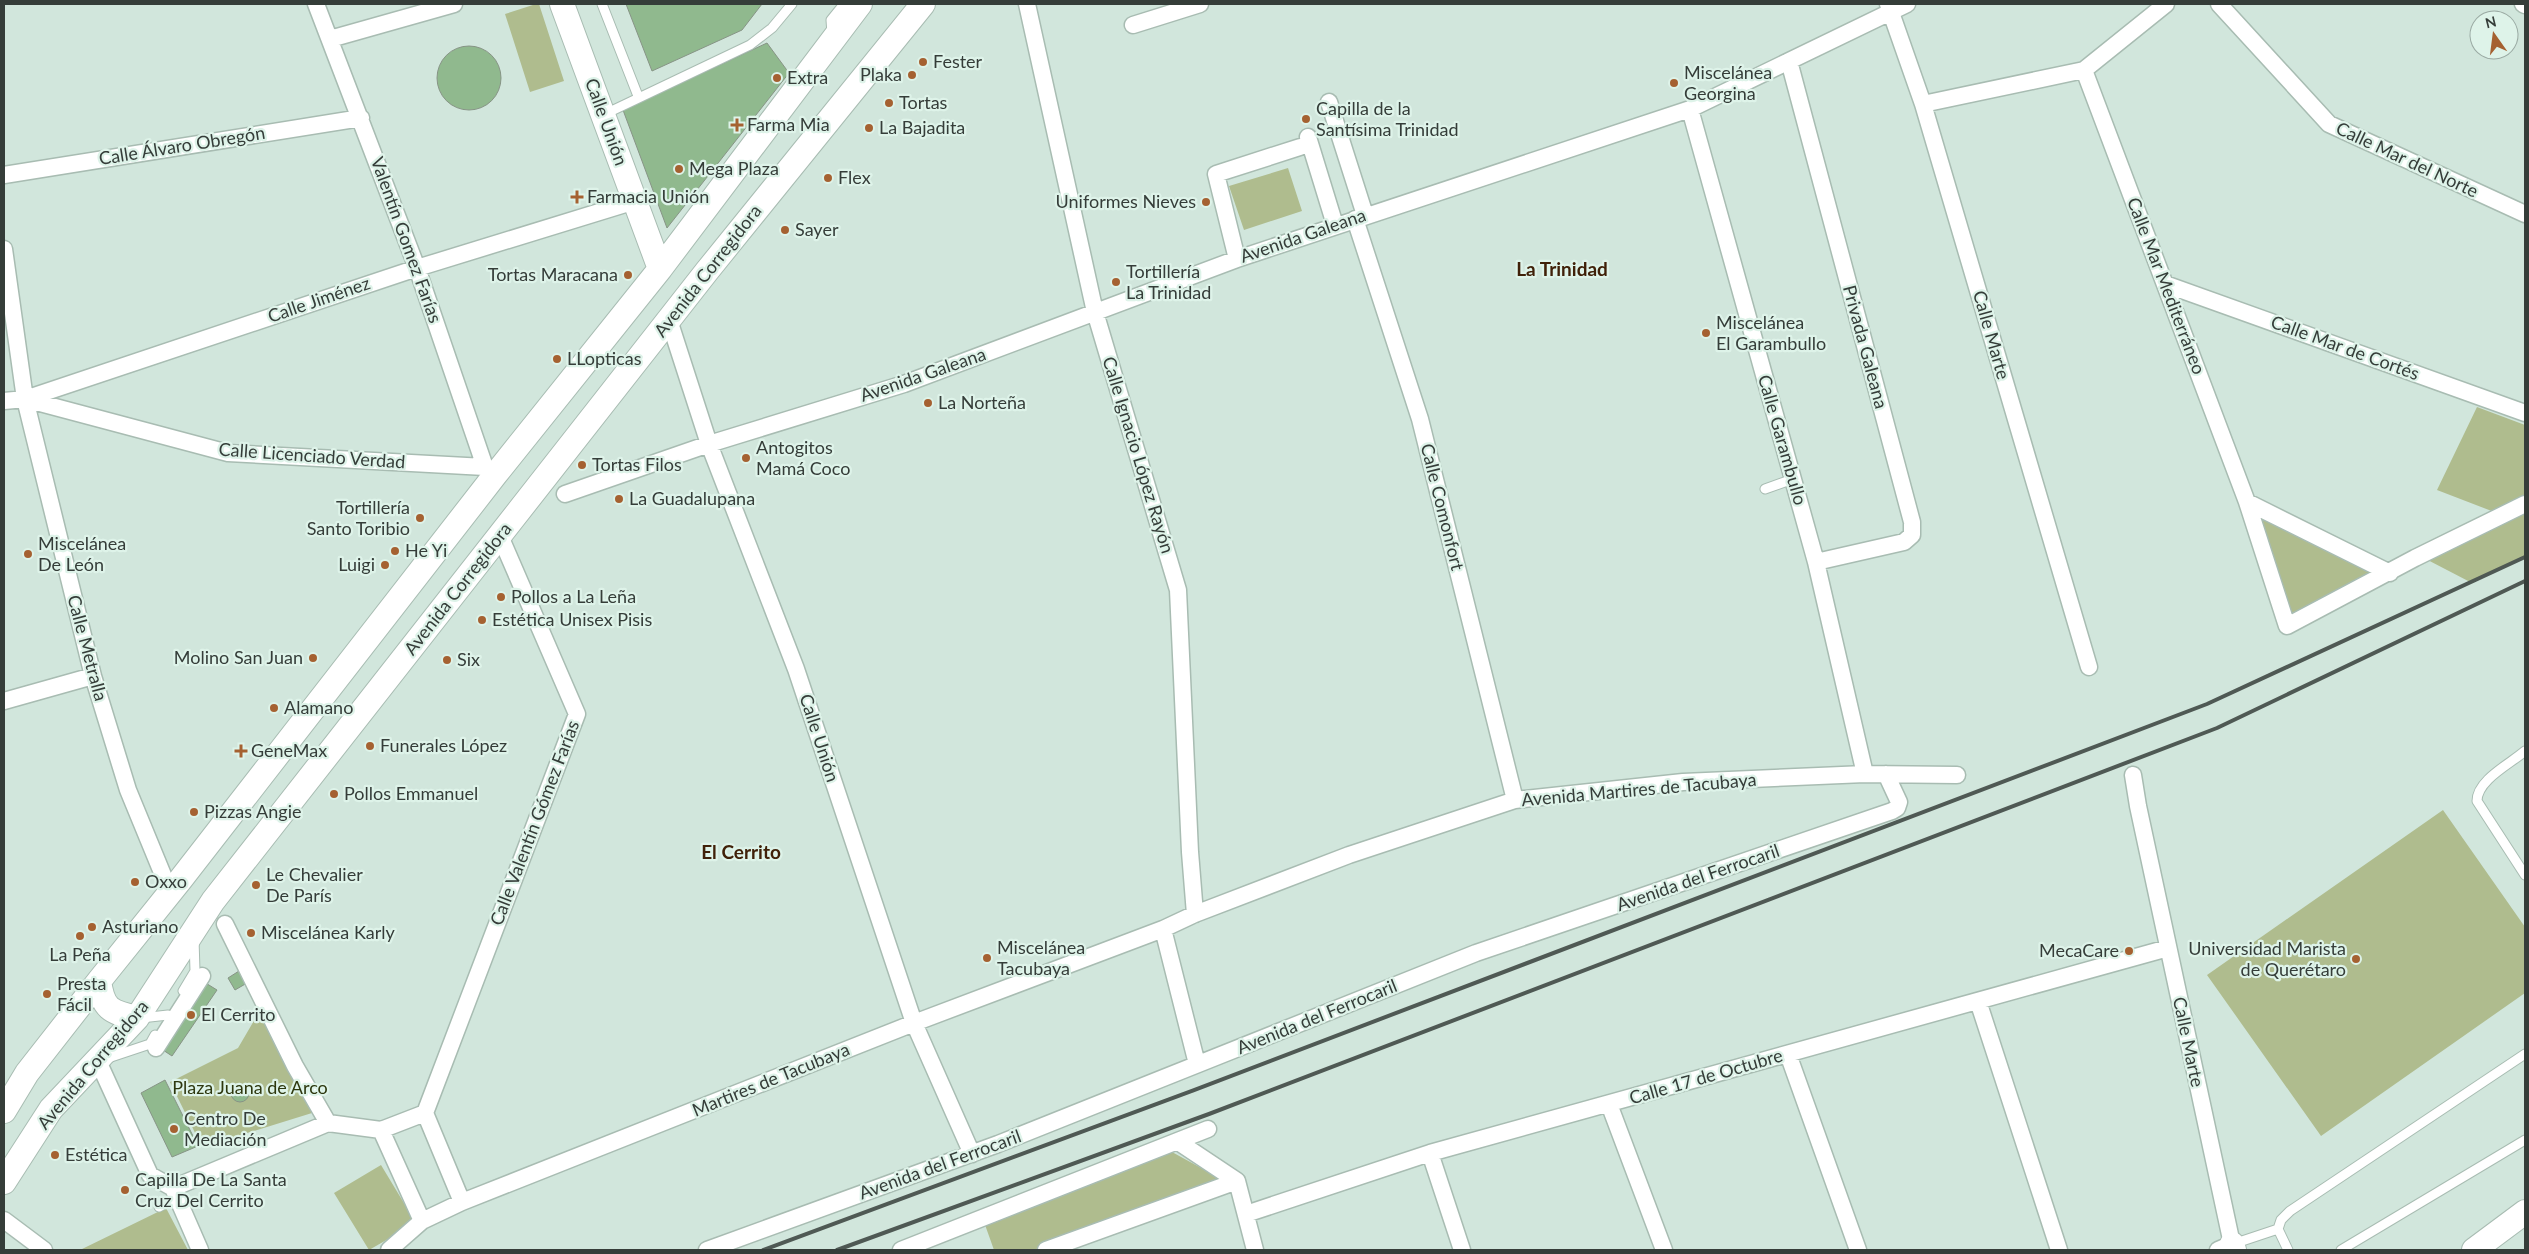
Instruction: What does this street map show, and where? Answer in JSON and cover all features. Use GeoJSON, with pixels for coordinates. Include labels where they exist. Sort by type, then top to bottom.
{"type":"FeatureCollection","features":[{"type":"Feature","properties":{"kind":"main road","name":"Calle Unión"},"geometry":{"type":"LineString","coordinates":[[562,4],[660,269]]}},
{"type":"Feature","properties":{"kind":"main road"},"geometry":{"type":"LineString","coordinates":[[4,1111],[27,1073],[170,892],[490,471],[660,269],[860,4]]}},
{"type":"Feature","properties":{"kind":"main road","name":"Avenida Corregidora"},"geometry":{"type":"LineString","coordinates":[[4,1182],[51,1109],[98,1061],[136,1018],[213,901],[669,320],[923,4]]}},
{"type":"Feature","properties":{"kind":"main road"},"geometry":{"type":"LineString","coordinates":[[99,981],[102,1000],[114,1013],[136,1018]]}},
{"type":"Feature","properties":{"kind":"main road"},"geometry":{"type":"LineString","coordinates":[[4,1080],[27,1073]]}},
{"type":"Feature","properties":{"kind":"main road"},"geometry":{"type":"LineString","coordinates":[[2474,1250],[2525,1212]]}},
{"type":"Feature","properties":{"kind":"street","name":"Valentín Gomez Farías"},"geometry":{"type":"LineString","coordinates":[[316,4],[417,268],[490,471]]}},
{"type":"Feature","properties":{"kind":"street"},"geometry":{"type":"LineString","coordinates":[[330,39],[454,4]]}},
{"type":"Feature","properties":{"kind":"street","name":"Calle Ignacio López Rayón"},"geometry":{"type":"LineString","coordinates":[[1027,4],[1094,312],[1178,590],[1190,852],[1195,914]]}},
{"type":"Feature","properties":{"kind":"street"},"geometry":{"type":"LineString","coordinates":[[1133,25],[1200,4]]}},
{"type":"Feature","properties":{"kind":"street"},"geometry":{"type":"LineString","coordinates":[[1889,8],[1907,4]]}},
{"type":"Feature","properties":{"kind":"street","name":"Calle Mar del Norte"},"geometry":{"type":"LineString","coordinates":[[2218,4],[2329,124],[2524,209]]}},
{"type":"Feature","properties":{"kind":"street"},"geometry":{"type":"LineString","coordinates":[[1923,104],[2084,70],[2162,5]]}},
{"type":"Feature","properties":{"kind":"street","name":"Avenida Galeana"},"geometry":{"type":"LineString","coordinates":[[565,494],[709,444],[904,384],[1237,259],[1690,109],[1789,61],[1889,8]]}},
{"type":"Feature","properties":{"kind":"street","name":"Calle Marte"},"geometry":{"type":"LineString","coordinates":[[1889,8],[1923,104],[2089,667]]}},
{"type":"Feature","properties":{"kind":"street","name":"Privada Galeana"},"geometry":{"type":"LineString","coordinates":[[1789,61],[1912,522],[1912,535],[1904,542],[1816,562]]}},
{"type":"Feature","properties":{"kind":"street","name":"Calle Mar Mediterráneo"},"geometry":{"type":"LineString","coordinates":[[2084,70],[2247,502],[2288,626],[2525,504]]}},
{"type":"Feature","properties":{"kind":"street","name":"Calle Comonfort"},"geometry":{"type":"LineString","coordinates":[[1329,102],[1360,217],[1420,419],[1515,800]]}},
{"type":"Feature","properties":{"kind":"street","name":"Calle Garambullo"},"geometry":{"type":"LineString","coordinates":[[1690,109],[1816,562],[1865,774]]}},
{"type":"Feature","properties":{"kind":"street","name":"Calle Álvaro Obregón"},"geometry":{"type":"LineString","coordinates":[[4,175],[361,118]]}},
{"type":"Feature","properties":{"kind":"street"},"geometry":{"type":"LineString","coordinates":[[1237,259],[1216,174],[1304,142],[1335,225]]}},
{"type":"Feature","properties":{"kind":"street","name":"Calle Jiménez"},"geometry":{"type":"LineString","coordinates":[[4,400],[25,399],[417,268],[635,201]]}},
{"type":"Feature","properties":{"kind":"street","name":"Calle Metralla"},"geometry":{"type":"LineString","coordinates":[[4,249],[25,399],[93,676],[128,790],[170,892]]}},
{"type":"Feature","properties":{"kind":"street","name":"Calle Mar de Cortés"},"geometry":{"type":"LineString","coordinates":[[2165,284],[2525,413]]}},
{"type":"Feature","properties":{"kind":"street","name":"Calle Unión"},"geometry":{"type":"LineString","coordinates":[[669,320],[709,444],[796,669],[914,1023],[972,1154]]}},
{"type":"Feature","properties":{"kind":"street","name":"Calle Licenciado Verdad"},"geometry":{"type":"LineString","coordinates":[[25,399],[228,453],[490,471]]}},
{"type":"Feature","properties":{"kind":"street"},"geometry":{"type":"LineString","coordinates":[[2247,502],[2390,573]]}},
{"type":"Feature","properties":{"kind":"street","name":"Calle Valentín Gómez Farías"},"geometry":{"type":"LineString","coordinates":[[425,1113],[577,714],[500,536]]}},
{"type":"Feature","properties":{"kind":"street"},"geometry":{"type":"LineString","coordinates":[[4,701],[93,676]]}},
{"type":"Feature","properties":{"kind":"street","name":"Avenida Martires de Tacubaya"},"geometry":{"type":"LineString","coordinates":[[1163,929],[1195,914],[1350,855],[1515,800],[1684,782],[1865,774],[1957,775]]}},
{"type":"Feature","properties":{"kind":"street","name":"Avenida del Ferrocaril"},"geometry":{"type":"LineString","coordinates":[[707,1250],[972,1154],[1476,953],[1892,811],[1897,808],[1899,802],[1886,774]]}},
{"type":"Feature","properties":{"kind":"street","name":"Calle Marte"},"geometry":{"type":"LineString","coordinates":[[2133,775],[2228,1248]]}},
{"type":"Feature","properties":{"kind":"street"},"geometry":{"type":"LineString","coordinates":[[213,901],[222,926],[328,1123]]}},
{"type":"Feature","properties":{"kind":"street"},"geometry":{"type":"LineString","coordinates":[[1163,929],[1197,1064]]}},
{"type":"Feature","properties":{"kind":"street","name":"Martires de Tacubaya"},"geometry":{"type":"LineString","coordinates":[[389,1250],[422,1222],[462,1202],[914,1023],[1163,929]]}},
{"type":"Feature","properties":{"kind":"street","name":"Calle 17 de Octubre"},"geometry":{"type":"LineString","coordinates":[[1246,1214],[1430,1153],[2168,948]]}},
{"type":"Feature","properties":{"kind":"street"},"geometry":{"type":"LineString","coordinates":[[156,1048],[202,976]]}},
{"type":"Feature","properties":{"kind":"street"},"geometry":{"type":"LineString","coordinates":[[1978,1001],[2059,1250]]}},
{"type":"Feature","properties":{"kind":"street"},"geometry":{"type":"LineString","coordinates":[[1788,1054],[1858,1250]]}},
{"type":"Feature","properties":{"kind":"street"},"geometry":{"type":"LineString","coordinates":[[98,1061],[150,1175],[175,1192],[200,1250]]}},
{"type":"Feature","properties":{"kind":"street"},"geometry":{"type":"LineString","coordinates":[[1609,1104],[1664,1250]]}},
{"type":"Feature","properties":{"kind":"street"},"geometry":{"type":"LineString","coordinates":[[175,1192],[328,1123],[381,1130],[425,1113],[462,1202]]}},
{"type":"Feature","properties":{"kind":"street"},"geometry":{"type":"LineString","coordinates":[[901,1250],[1208,1129]]}},
{"type":"Feature","properties":{"kind":"street"},"geometry":{"type":"LineString","coordinates":[[381,1130],[422,1222]]}},
{"type":"Feature","properties":{"kind":"street"},"geometry":{"type":"LineString","coordinates":[[1177,1141],[1237,1181],[1255,1250]]}},
{"type":"Feature","properties":{"kind":"street"},"geometry":{"type":"LineString","coordinates":[[1430,1153],[1462,1250]]}},
{"type":"Feature","properties":{"kind":"street"},"geometry":{"type":"LineString","coordinates":[[1046,1250],[1237,1181]]}},
{"type":"Feature","properties":{"kind":"street"},"geometry":{"type":"LineString","coordinates":[[4,1220],[44,1250]]}},
{"type":"Feature","properties":{"kind":"lane"},"geometry":{"type":"LineString","coordinates":[[602,4],[638,96]]}},
{"type":"Feature","properties":{"kind":"lane"},"geometry":{"type":"LineString","coordinates":[[603,115],[638,96],[750,45],[772,28],[792,4]]}},
{"type":"Feature","properties":{"kind":"lane"},"geometry":{"type":"LineString","coordinates":[[832,39],[830,20],[844,4]]}},
{"type":"Feature","properties":{"kind":"lane"},"geometry":{"type":"LineString","coordinates":[[1765,489],[1793,479]]}},
{"type":"Feature","properties":{"kind":"lane"},"geometry":{"type":"LineString","coordinates":[[2525,751],[2483,784],[2477,792],[2477,801],[2525,875]]}},
{"type":"Feature","properties":{"kind":"lane"},"geometry":{"type":"LineString","coordinates":[[98,1061],[150,1044],[195,971],[194,932]]}},
{"type":"Feature","properties":{"kind":"lane"},"geometry":{"type":"LineString","coordinates":[[136,1018],[168,1015]]}},
{"type":"Feature","properties":{"kind":"lane"},"geometry":{"type":"LineString","coordinates":[[2288,1250],[2278,1229],[2281,1220],[2290,1211],[2525,1054]]}},
{"type":"Feature","properties":{"kind":"lane"},"geometry":{"type":"LineString","coordinates":[[2341,1250],[2525,1140]]}},
{"type":"Feature","properties":{"kind":"lane"},"geometry":{"type":"LineString","coordinates":[[159,1207],[175,1192]]}},
{"type":"Feature","properties":{"kind":"lane"},"geometry":{"type":"LineString","coordinates":[[2228,1248],[2278,1229]]}},
{"type":"Feature","properties":{"kind":"green space"},"geometry":{"type":"Polygon","coordinates":[[[539,4],[564,81],[530,92],[505,14],[539,4]]]}},
{"type":"Feature","properties":{"kind":"green space"},"geometry":{"type":"Polygon","coordinates":[[[1288,168],[1302,211],[1244,230],[1229,186],[1288,168]]]}},
{"type":"Feature","properties":{"kind":"green space"},"geometry":{"type":"Polygon","coordinates":[[[2477,407],[2525,425],[2525,557],[2472,583],[2420,556],[2502,515],[2437,490],[2477,407]]]}},
{"type":"Feature","properties":{"kind":"green space"},"geometry":{"type":"Polygon","coordinates":[[[2251,505],[2389,573],[2290,624],[2251,505]]]}},
{"type":"Feature","properties":{"kind":"green space"},"geometry":{"type":"Polygon","coordinates":[[[2443,810],[2525,927],[2525,993],[2321,1136],[2207,975],[2443,810]]]}},
{"type":"Feature","properties":{"kind":"green space","name":"Plaza Juana de Arco"},"geometry":{"type":"Polygon","coordinates":[[[259,1012],[312,1113],[202,1147],[170,1082],[238,1048],[259,1012]]]}},
{"type":"Feature","properties":{"kind":"green space"},"geometry":{"type":"Polygon","coordinates":[[[1172,1152],[1223,1180],[1034,1250],[994,1250],[984,1222],[1172,1152]]]}},
{"type":"Feature","properties":{"kind":"green space"},"geometry":{"type":"Polygon","coordinates":[[[381,1165],[416,1223],[369,1250],[334,1193],[381,1165]]]}},
{"type":"Feature","properties":{"kind":"green space"},"geometry":{"type":"Polygon","coordinates":[[[166,1208],[188,1250],[80,1250],[166,1208]]]}},
{"type":"Feature","properties":{"kind":"building"},"geometry":{"type":"Polygon","coordinates":[[[626,4],[762,4],[742,30],[652,71],[626,4]]]}},
{"type":"Feature","properties":{"kind":"building","name":"Mega Plaza"},"geometry":{"type":"Polygon","coordinates":[[[767,43],[789,73],[667,228],[623,110],[767,43]]]}},
{"type":"Feature","properties":{"kind":"building"},"geometry":{"type":"Polygon","coordinates":[[[469,46],[487,52],[495,60],[501,78],[495,96],[487,104],[469,110],[451,104],[443,96],[437,78],[443,60],[451,52],[469,46]]]}},
{"type":"Feature","properties":{"kind":"building"},"geometry":{"type":"Polygon","coordinates":[[[239,971],[247,983],[235,990],[228,978],[239,971]]]}},
{"type":"Feature","properties":{"kind":"building","name":"El Cerrito"},"geometry":{"type":"Polygon","coordinates":[[[204,982],[217,990],[172,1056],[160,1048],[204,982]]]}},
{"type":"Feature","properties":{"kind":"building","name":"Centro De Mediación"},"geometry":{"type":"Polygon","coordinates":[[[165,1080],[198,1146],[172,1157],[141,1093],[165,1080]]]}},
{"type":"Feature","properties":{"kind":"building"},"geometry":{"type":"Polygon","coordinates":[[[240,1084],[246,1087],[249,1093],[246,1099],[240,1102],[234,1099],[231,1093],[234,1087],[240,1084]]]}},
{"type":"Feature","properties":{"kind":"railway"},"geometry":{"type":"LineString","coordinates":[[763,1250],[1194,1090],[2207,704],[2525,557]]}},
{"type":"Feature","properties":{"kind":"railway"},"geometry":{"type":"LineString","coordinates":[[837,1250],[1209,1114],[2217,728],[2525,581]]}},
{"type":"Feature","properties":{"kind":"place","name":"Fester"},"geometry":{"type":"Point","coordinates":[923,62]}},
{"type":"Feature","properties":{"kind":"place","name":"Plaka"},"geometry":{"type":"Point","coordinates":[912,75]}},
{"type":"Feature","properties":{"kind":"place","name":"Extra"},"geometry":{"type":"Point","coordinates":[777,78]}},
{"type":"Feature","properties":{"kind":"place","name":"Miscelánea Georgina"},"geometry":{"type":"Point","coordinates":[1674,83]}},
{"type":"Feature","properties":{"kind":"place","name":"Tortas"},"geometry":{"type":"Point","coordinates":[889,103]}},
{"type":"Feature","properties":{"kind":"place","name":"Capilla de la Santísima Trinidad"},"geometry":{"type":"Point","coordinates":[1306,119]}},
{"type":"Feature","properties":{"kind":"place","name":"Farma Mia"},"geometry":{"type":"Point","coordinates":[737,125]}},
{"type":"Feature","properties":{"kind":"place","name":"La Bajadita"},"geometry":{"type":"Point","coordinates":[869,128]}},
{"type":"Feature","properties":{"kind":"place","name":"Mega Plaza"},"geometry":{"type":"Point","coordinates":[679,169]}},
{"type":"Feature","properties":{"kind":"place","name":"Flex"},"geometry":{"type":"Point","coordinates":[828,178]}},
{"type":"Feature","properties":{"kind":"place","name":"Farmacia Unión"},"geometry":{"type":"Point","coordinates":[577,197]}},
{"type":"Feature","properties":{"kind":"place","name":"Uniformes Nieves"},"geometry":{"type":"Point","coordinates":[1206,202]}},
{"type":"Feature","properties":{"kind":"place","name":"Sayer"},"geometry":{"type":"Point","coordinates":[785,230]}},
{"type":"Feature","properties":{"kind":"place","name":"Tortas Maracana"},"geometry":{"type":"Point","coordinates":[628,275]}},
{"type":"Feature","properties":{"kind":"place","name":"Tortillería La Trinidad"},"geometry":{"type":"Point","coordinates":[1116,282]}},
{"type":"Feature","properties":{"kind":"place","name":"Miscelánea El Garambullo"},"geometry":{"type":"Point","coordinates":[1706,333]}},
{"type":"Feature","properties":{"kind":"place","name":"LLopticas"},"geometry":{"type":"Point","coordinates":[557,359]}},
{"type":"Feature","properties":{"kind":"place","name":"La Norteña"},"geometry":{"type":"Point","coordinates":[928,403]}},
{"type":"Feature","properties":{"kind":"place","name":"Antogitos Mamá Coco"},"geometry":{"type":"Point","coordinates":[746,458]}},
{"type":"Feature","properties":{"kind":"place","name":"Tortas Filos"},"geometry":{"type":"Point","coordinates":[582,465]}},
{"type":"Feature","properties":{"kind":"place","name":"La Guadalupana"},"geometry":{"type":"Point","coordinates":[619,499]}},
{"type":"Feature","properties":{"kind":"place","name":"Tortillería Santo Toribio"},"geometry":{"type":"Point","coordinates":[420,518]}},
{"type":"Feature","properties":{"kind":"place","name":"He Yi"},"geometry":{"type":"Point","coordinates":[395,551]}},
{"type":"Feature","properties":{"kind":"place","name":"Miscelánea De León"},"geometry":{"type":"Point","coordinates":[28,554]}},
{"type":"Feature","properties":{"kind":"place","name":"Luigi"},"geometry":{"type":"Point","coordinates":[385,565]}},
{"type":"Feature","properties":{"kind":"place","name":"Pollos a La Leña"},"geometry":{"type":"Point","coordinates":[501,597]}},
{"type":"Feature","properties":{"kind":"place","name":"Estética Unisex Pisis"},"geometry":{"type":"Point","coordinates":[482,620]}},
{"type":"Feature","properties":{"kind":"place","name":"Molino San Juan"},"geometry":{"type":"Point","coordinates":[313,658]}},
{"type":"Feature","properties":{"kind":"place","name":"Six"},"geometry":{"type":"Point","coordinates":[447,660]}},
{"type":"Feature","properties":{"kind":"place","name":"Alamano"},"geometry":{"type":"Point","coordinates":[274,708]}},
{"type":"Feature","properties":{"kind":"place","name":"Funerales López"},"geometry":{"type":"Point","coordinates":[370,746]}},
{"type":"Feature","properties":{"kind":"place","name":"GeneMax"},"geometry":{"type":"Point","coordinates":[241,751]}},
{"type":"Feature","properties":{"kind":"place","name":"Pollos Emmanuel"},"geometry":{"type":"Point","coordinates":[334,794]}},
{"type":"Feature","properties":{"kind":"place","name":"Pizzas Angie"},"geometry":{"type":"Point","coordinates":[194,812]}},
{"type":"Feature","properties":{"kind":"place","name":"Oxxo"},"geometry":{"type":"Point","coordinates":[135,882]}},
{"type":"Feature","properties":{"kind":"place","name":"Le Chevalier De París"},"geometry":{"type":"Point","coordinates":[256,885]}},
{"type":"Feature","properties":{"kind":"place","name":"Asturiano"},"geometry":{"type":"Point","coordinates":[92,927]}},
{"type":"Feature","properties":{"kind":"place","name":"Miscelánea Karly"},"geometry":{"type":"Point","coordinates":[251,933]}},
{"type":"Feature","properties":{"kind":"place","name":"La Peña"},"geometry":{"type":"Point","coordinates":[80,936]}},
{"type":"Feature","properties":{"kind":"place","name":"MecaCare"},"geometry":{"type":"Point","coordinates":[2129,951]}},
{"type":"Feature","properties":{"kind":"place","name":"Miscelánea Tacubaya"},"geometry":{"type":"Point","coordinates":[987,958]}},
{"type":"Feature","properties":{"kind":"place","name":"Universidad Marista de Querétaro"},"geometry":{"type":"Point","coordinates":[2356,959]}},
{"type":"Feature","properties":{"kind":"place","name":"Presta Fácil"},"geometry":{"type":"Point","coordinates":[47,994]}},
{"type":"Feature","properties":{"kind":"place","name":"El Cerrito"},"geometry":{"type":"Point","coordinates":[191,1015]}},
{"type":"Feature","properties":{"kind":"place","name":"Centro De Mediación"},"geometry":{"type":"Point","coordinates":[174,1129]}},
{"type":"Feature","properties":{"kind":"place","name":"Estética"},"geometry":{"type":"Point","coordinates":[55,1155]}},
{"type":"Feature","properties":{"kind":"place","name":"Capilla De La Santa Cruz Del Cerrito"},"geometry":{"type":"Point","coordinates":[125,1190]}},
{"type":"Feature","properties":{"kind":"district","name":"La Trinidad"},"geometry":{"type":"Point","coordinates":[1562,269]}},
{"type":"Feature","properties":{"kind":"district","name":"El Cerrito"},"geometry":{"type":"Point","coordinates":[741,852]}}]}
